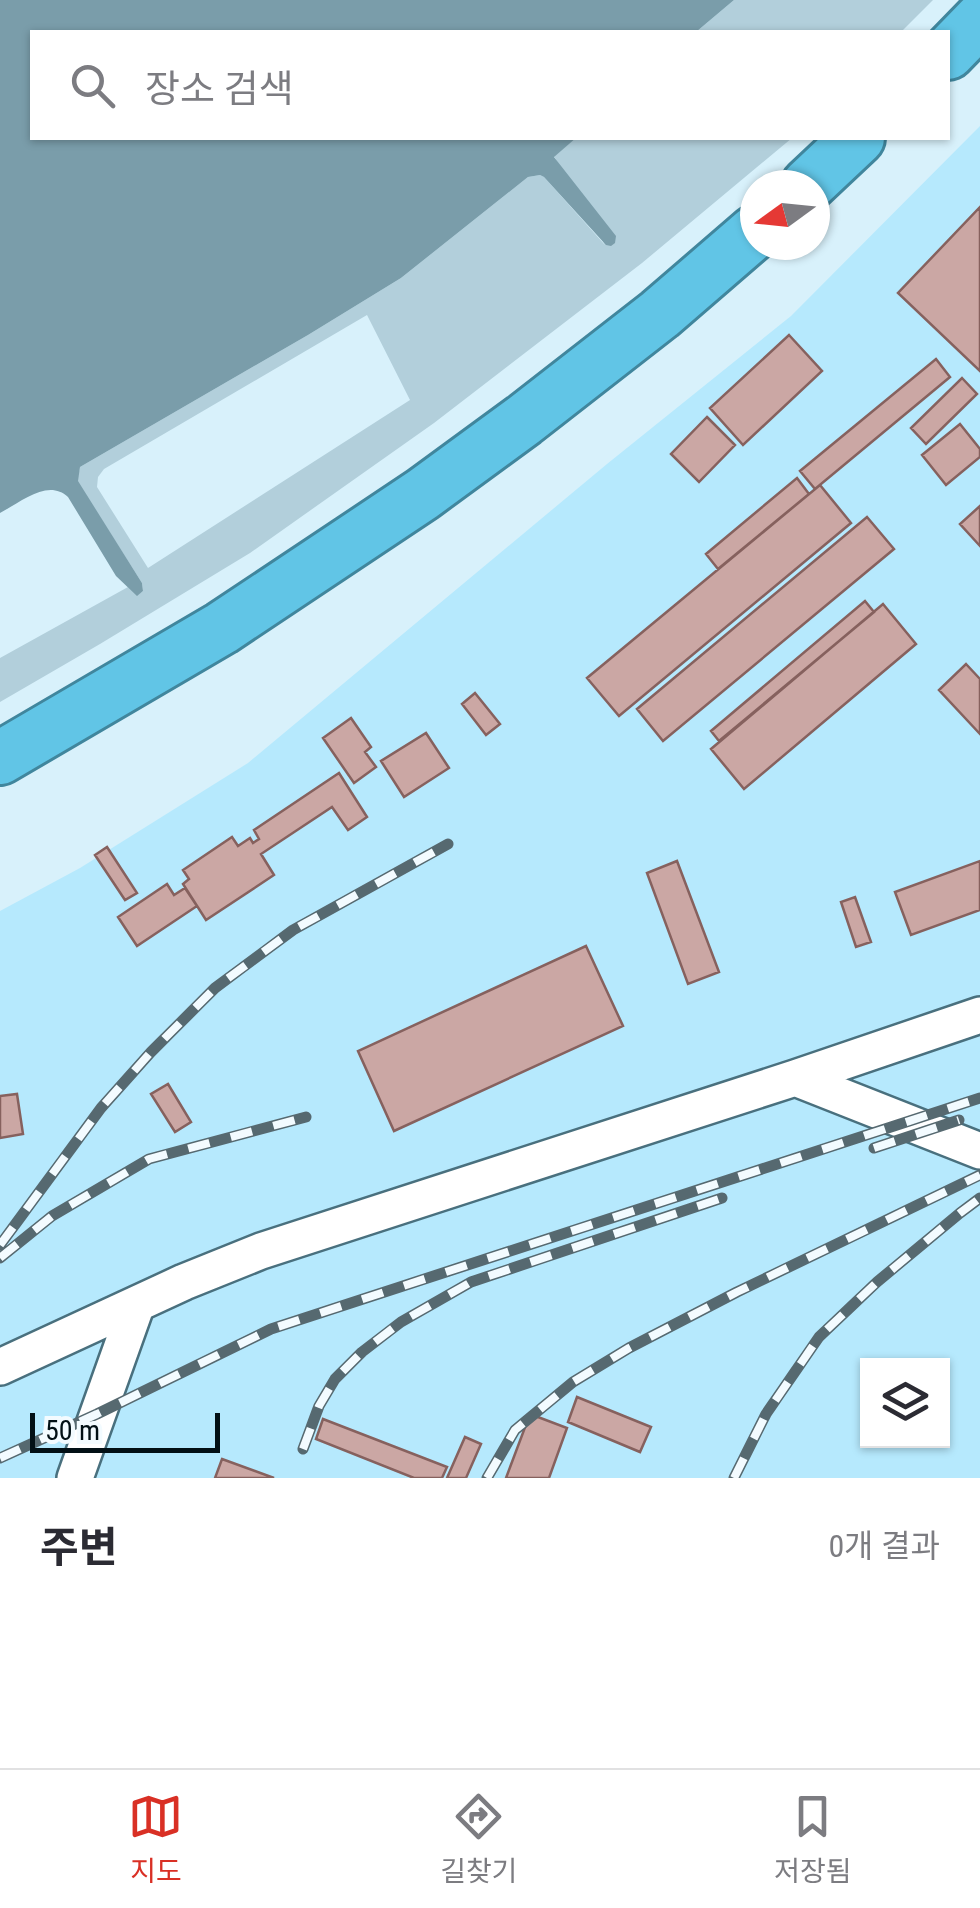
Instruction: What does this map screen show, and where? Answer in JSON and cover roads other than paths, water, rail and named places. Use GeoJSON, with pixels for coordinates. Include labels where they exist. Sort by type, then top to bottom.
{"type":"FeatureCollection","features":[{"type":"Feature","properties":{"kind":"highway"},"geometry":{"type":"LineString","coordinates":[[950,51],[980,20]]}},
{"type":"Feature","properties":{"kind":"highway"},"geometry":{"type":"LineString","coordinates":[[824,170],[856,140]]}},
{"type":"Feature","properties":{"kind":"highway"},"geometry":{"type":"LineString","coordinates":[[0,758],[222,628],[422,494],[645,326],[740,245]]}},
{"type":"Feature","properties":{"kind":"lane"},"geometry":{"type":"LineString","coordinates":[[0,1367],[261,1251],[980,1015]]}},
{"type":"Feature","properties":{"kind":"lane"},"geometry":{"type":"LineString","coordinates":[[794,1078],[980,1151]]}},
{"type":"Feature","properties":{"kind":"lane"},"geometry":{"type":"LineString","coordinates":[[74,1478],[137,1304]]}},
{"type":"Feature","properties":{"kind":"railway"},"geometry":{"type":"LineString","coordinates":[[0,1245],[101,1108],[215,988],[293,930],[448,844]]}},
{"type":"Feature","properties":{"kind":"railway"},"geometry":{"type":"LineString","coordinates":[[0,1458],[271,1329],[980,1098]]}},
{"type":"Feature","properties":{"kind":"railway"},"geometry":{"type":"LineString","coordinates":[[0,1258],[52,1216],[149,1159],[306,1117]]}},
{"type":"Feature","properties":{"kind":"railway"},"geometry":{"type":"LineString","coordinates":[[874,1148],[959,1120]]}},
{"type":"Feature","properties":{"kind":"railway"},"geometry":{"type":"LineString","coordinates":[[487,1478],[515,1430],[573,1382],[737,1292],[980,1175]]}},
{"type":"Feature","properties":{"kind":"railway"},"geometry":{"type":"LineString","coordinates":[[303,1449],[319,1406],[335,1379],[401,1322],[471,1282],[722,1198]]}},
{"type":"Feature","properties":{"kind":"railway"},"geometry":{"type":"LineString","coordinates":[[734,1478],[766,1414],[819,1337],[877,1282],[980,1198]]}}]}
